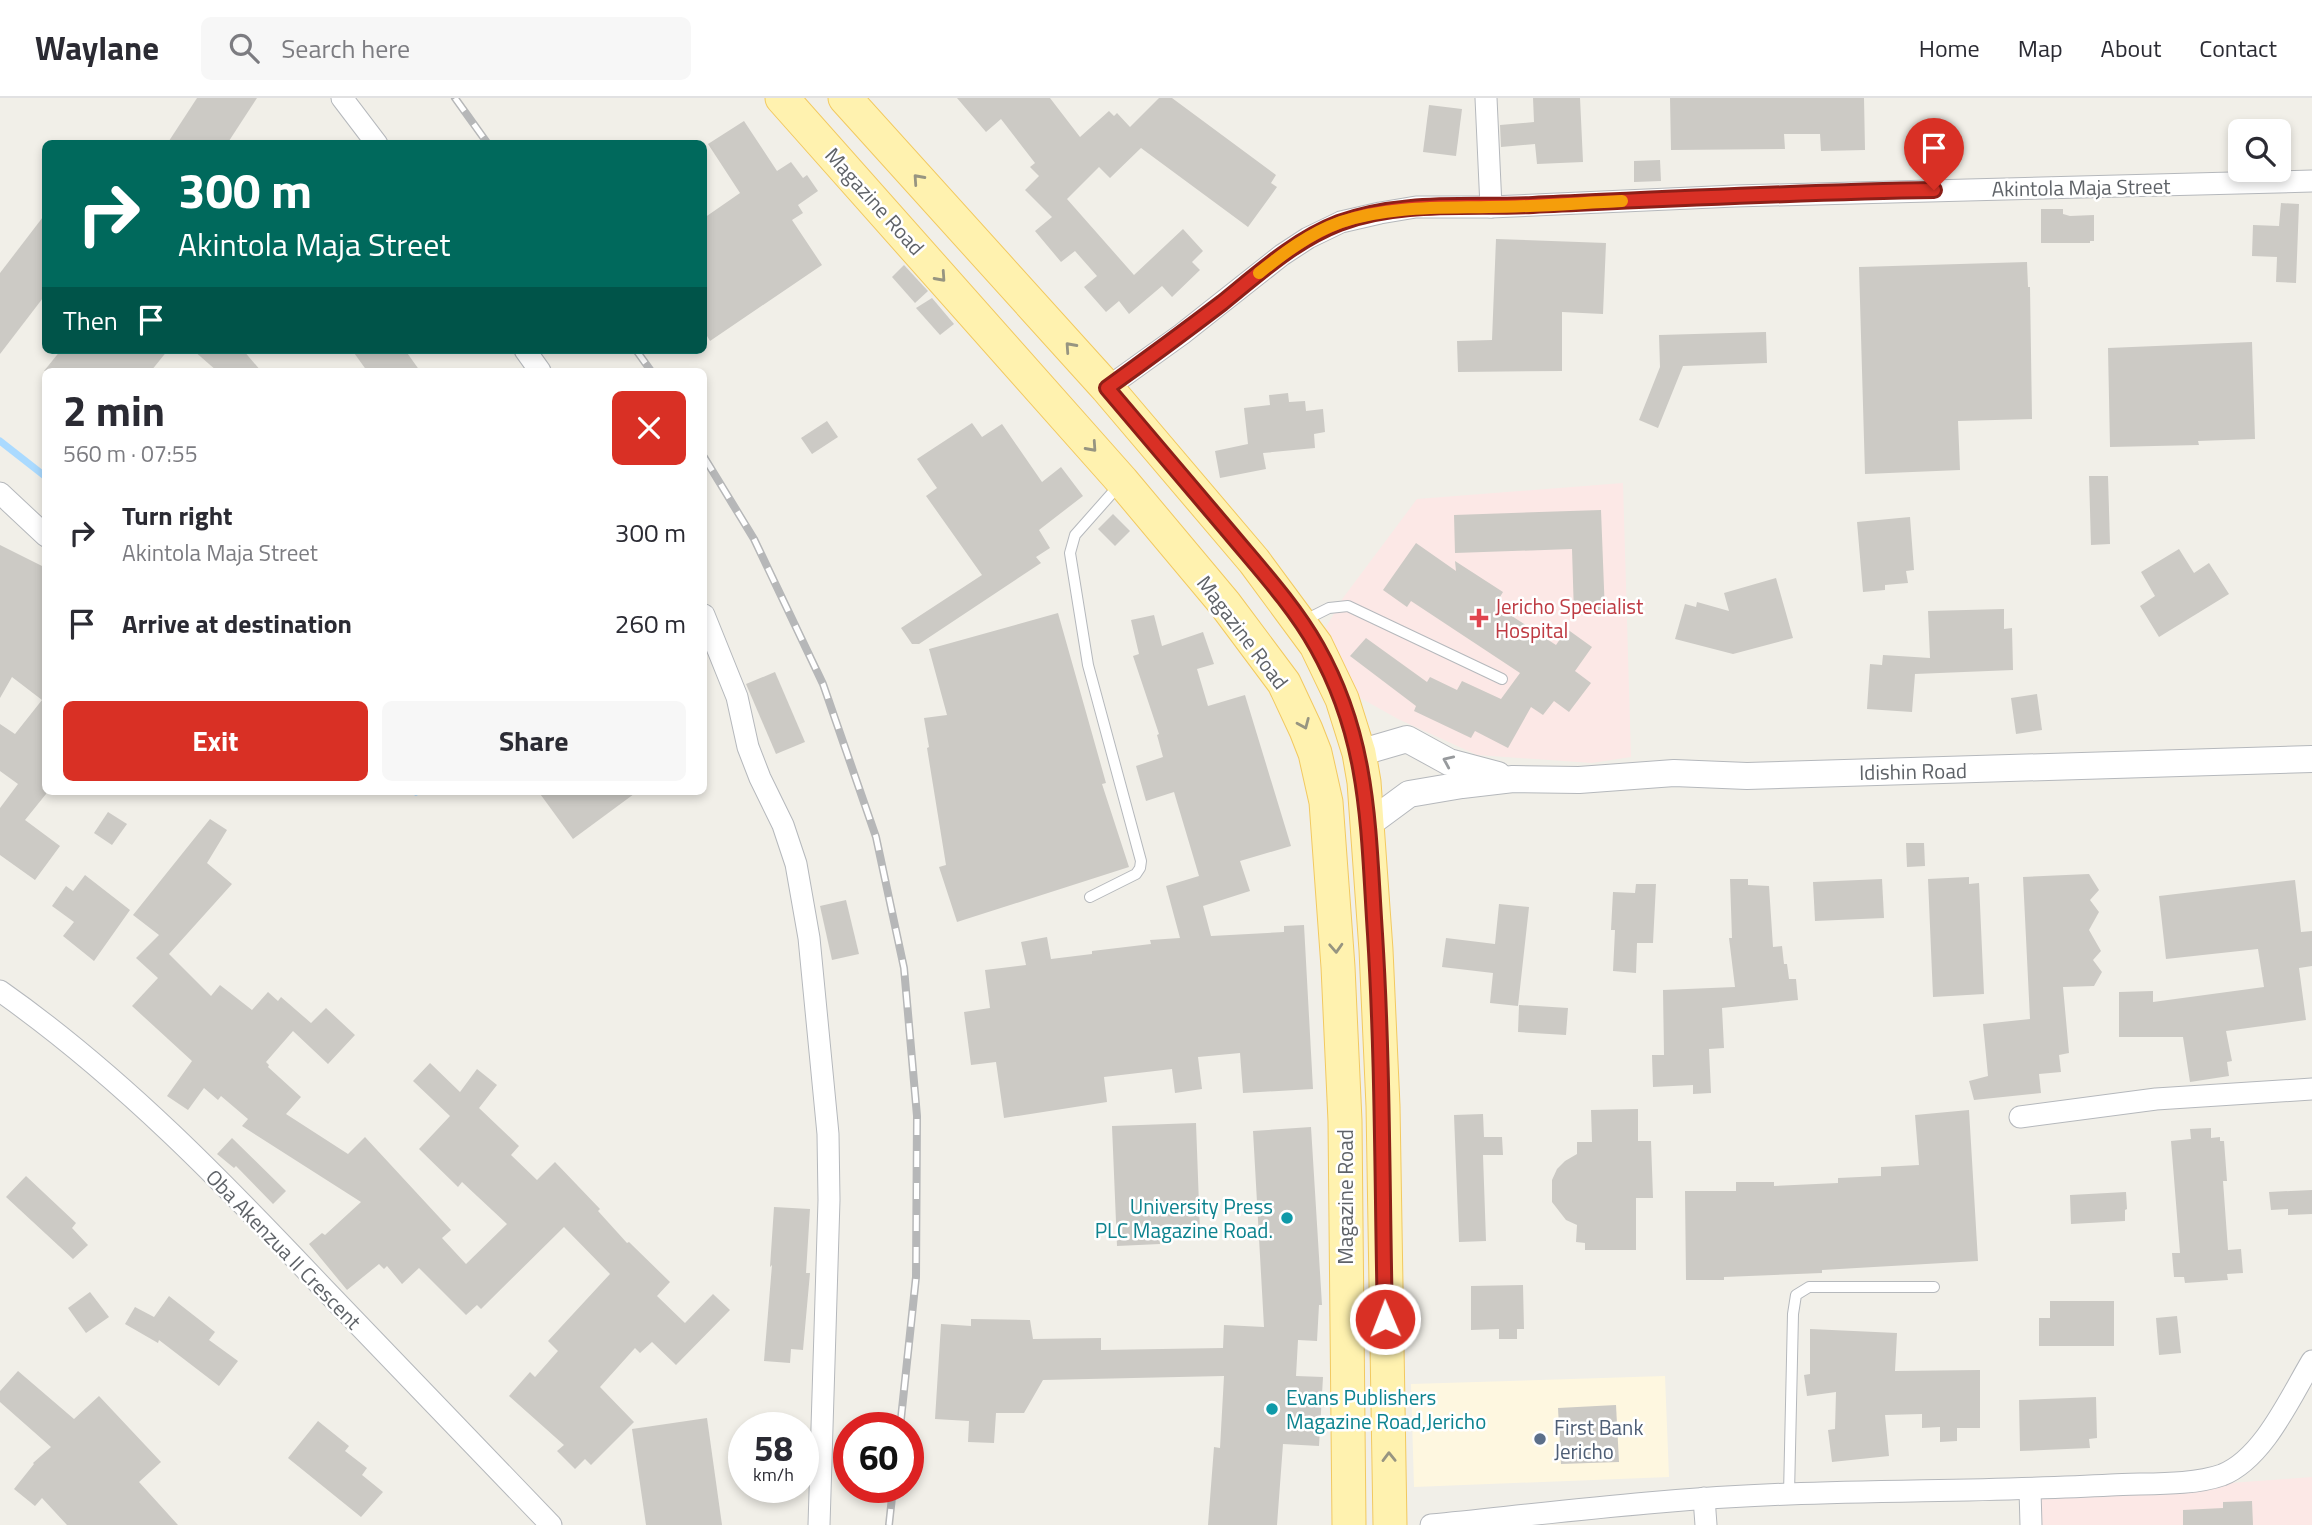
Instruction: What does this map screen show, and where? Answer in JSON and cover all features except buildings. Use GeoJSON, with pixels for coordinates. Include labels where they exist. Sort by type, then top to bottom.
{"type":"FeatureCollection","features":[{"type":"Feature","properties":{"kind":"main road","name":"Magazine Road"},"geometry":{"type":"LineString","coordinates":[[782,98],[1122,481],[1233,614],[1284,683],[1315,753],[1326,802],[1333,883],[1345,1121],[1349,1525]]}},
{"type":"Feature","properties":{"kind":"main road","name":"Magazine Road"},"geometry":{"type":"LineString","coordinates":[[851,105],[1107,388],[1254,561],[1301,622],[1327,667],[1346,712],[1359,753],[1364,782],[1383,1106],[1390,1525]]}},
{"type":"Feature","properties":{"kind":"main road"},"geometry":{"type":"LineString","coordinates":[[820,139],[851,105]]}},
{"type":"Feature","properties":{"kind":"street"},"geometry":{"type":"LineString","coordinates":[[342,98],[374,140]]}},
{"type":"Feature","properties":{"kind":"street"},"geometry":{"type":"LineString","coordinates":[[1486,98],[1491,207]]}},
{"type":"Feature","properties":{"kind":"street","name":"Akintola Maja Street"},"geometry":{"type":"LineString","coordinates":[[1107,388],[1308,237],[1354,219],[1416,207],[1491,207],[1748,195],[2312,181]]}},
{"type":"Feature","properties":{"kind":"street"},"geometry":{"type":"LineString","coordinates":[[0,493],[42,532]]}},
{"type":"Feature","properties":{"kind":"street"},"geometry":{"type":"LineString","coordinates":[[707,622],[737,697],[748,747],[783,825],[796,864],[809,938],[828,1134],[829,1200],[819,1525]]}},
{"type":"Feature","properties":{"kind":"street"},"geometry":{"type":"LineString","coordinates":[[1359,753],[1407,739],[1449,762],[1513,779]]}},
{"type":"Feature","properties":{"kind":"street","name":"Idishin Road"},"geometry":{"type":"LineString","coordinates":[[1513,779],[1579,780],[1674,773],[1747,776],[2312,759]]}},
{"type":"Feature","properties":{"kind":"street"},"geometry":{"type":"LineString","coordinates":[[1367,825],[1409,794],[1513,779]]}},
{"type":"Feature","properties":{"kind":"street","name":"Oba Akenzua II Crescent"},"geometry":{"type":"LineString","coordinates":[[0,991],[82,1053],[144,1108],[267,1228],[551,1525]]}},
{"type":"Feature","properties":{"kind":"street"},"geometry":{"type":"LineString","coordinates":[[2020,1117],[2156,1100],[2312,1089]]}},
{"type":"Feature","properties":{"kind":"street"},"geometry":{"type":"LineString","coordinates":[[1431,1525],[1704,1498],[2030,1490],[2191,1480],[2221,1475],[2243,1463],[2259,1448],[2312,1361]]}},
{"type":"Feature","properties":{"kind":"street"},"geometry":{"type":"LineString","coordinates":[[2030,1490],[2031,1525]]}},
{"type":"Feature","properties":{"kind":"street"},"geometry":{"type":"LineString","coordinates":[[1704,1498],[1706,1525]]}},
{"type":"Feature","properties":{"kind":"lane"},"geometry":{"type":"LineString","coordinates":[[1090,897],[1136,874],[1141,861],[1087,665],[1070,553],[1075,535],[1122,481]]}},
{"type":"Feature","properties":{"kind":"lane"},"geometry":{"type":"LineString","coordinates":[[1301,622],[1329,608],[1348,606],[1502,679]]}},
{"type":"Feature","properties":{"kind":"lane"},"geometry":{"type":"LineString","coordinates":[[1789,1494],[1793,1314],[1797,1295],[1809,1287],[1934,1287]]}},
{"type":"Feature","properties":{"kind":"shaded area","name":"Jericho Specialist Hospital"},"geometry":{"type":"Polygon","coordinates":[[[1623,483],[1631,757],[1592,763],[1477,755],[1398,719],[1357,696],[1320,638],[1343,598],[1417,499],[1623,483]]]}},
{"type":"Feature","properties":{"kind":"shaded area","name":"First Bank Jericho"},"geometry":{"type":"Polygon","coordinates":[[[1665,1376],[1669,1477],[1414,1487],[1411,1384],[1665,1376]]]}},
{"type":"Feature","properties":{"kind":"shaded area"},"geometry":{"type":"Polygon","coordinates":[[[2312,1477],[2312,1525],[2038,1525],[2040,1497],[2312,1477]]]}},
{"type":"Feature","properties":{"kind":"waterway"},"geometry":{"type":"LineString","coordinates":[[0,441],[42,474]]}},
{"type":"Feature","properties":{"kind":"railway"},"geometry":{"type":"LineString","coordinates":[[455,98],[485,140]]}},
{"type":"Feature","properties":{"kind":"railway"},"geometry":{"type":"LineString","coordinates":[[639,354],[649,368]]}},
{"type":"Feature","properties":{"kind":"railway"},"geometry":{"type":"LineString","coordinates":[[707,462],[754,539],[823,684],[876,837],[904,968],[917,1116],[916,1277],[902,1412]]}},
{"type":"Feature","properties":{"kind":"railway"},"geometry":{"type":"LineString","coordinates":[[889,1525],[891,1503]]}},
{"type":"Feature","properties":{"kind":"slow traffic"},"geometry":{"type":"LineString","coordinates":[[1259,273],[1308,237],[1341,222],[1380,213],[1416,207],[1491,207],[1622,201]]}},
{"type":"Feature","properties":{"kind":"place","name":"Jericho Specialist Hospital"},"geometry":{"type":"Point","coordinates":[1479,618]}},
{"type":"Feature","properties":{"kind":"place","name":"University Press PLC Magazine Road."},"geometry":{"type":"Point","coordinates":[1287,1218]}},
{"type":"Feature","properties":{"kind":"place","name":"Evans Publishers Magazine Road,Jericho"},"geometry":{"type":"Point","coordinates":[1272,1409]}},
{"type":"Feature","properties":{"kind":"place","name":"First Bank Jericho"},"geometry":{"type":"Point","coordinates":[1540,1439]}},
{"type":"Feature","properties":{"kind":"route"},"geometry":{"type":"LineString","coordinates":[[1385,1319],[1383,1106],[1376,950],[1364,782],[1351,726],[1327,667],[1301,622],[1254,561],[1107,388],[1182,334],[1282,255],[1308,237],[1341,222],[1416,207],[1491,207],[1934,190]]}}]}
